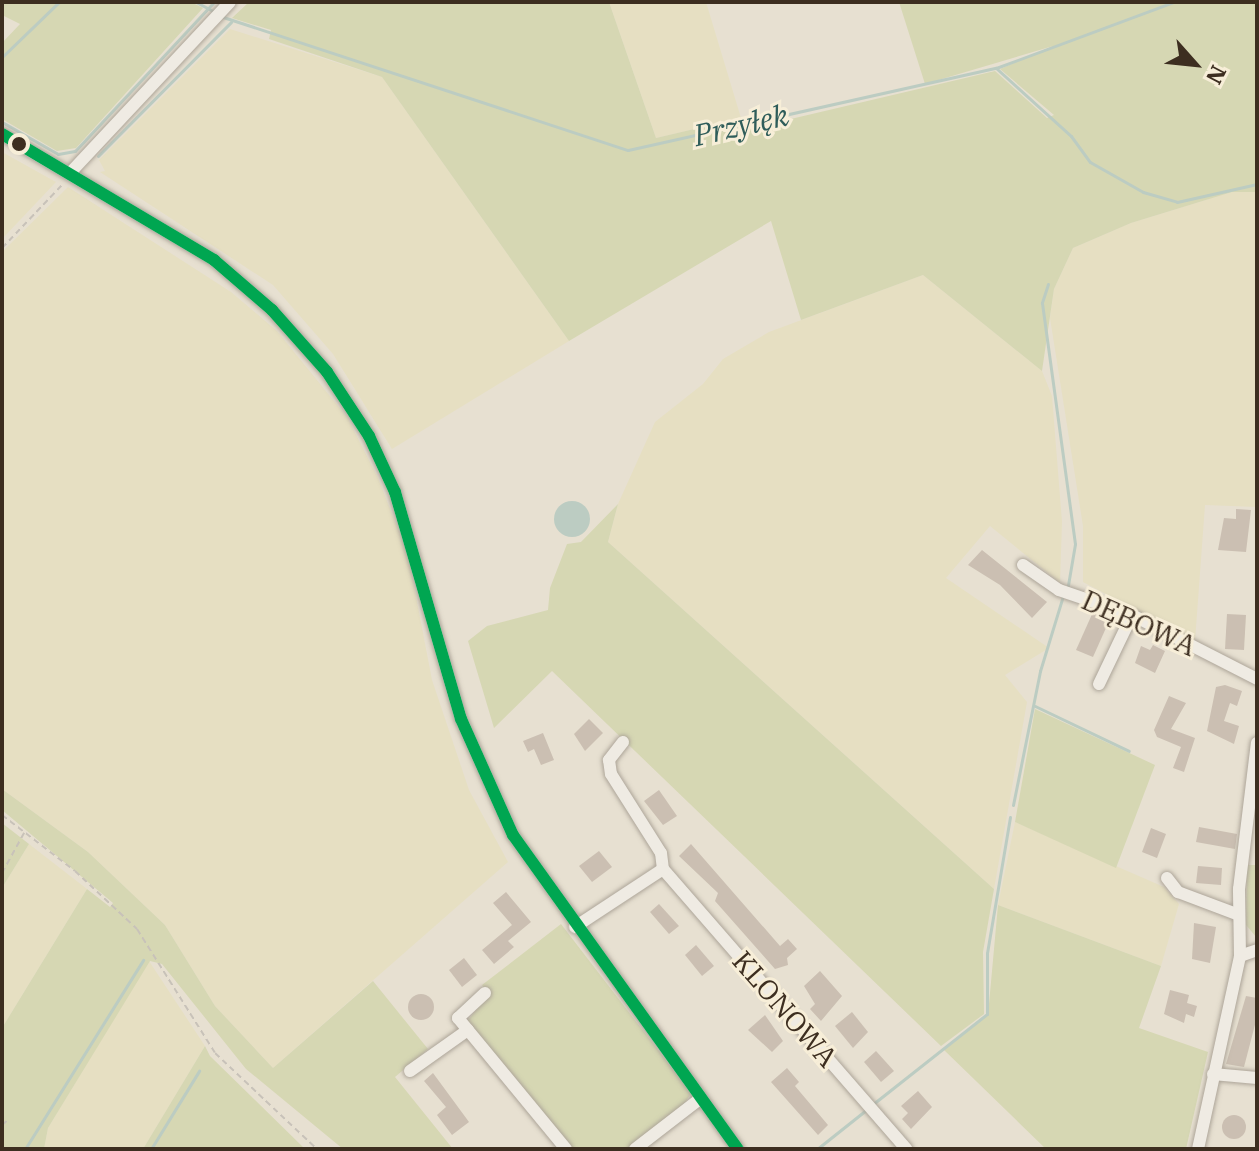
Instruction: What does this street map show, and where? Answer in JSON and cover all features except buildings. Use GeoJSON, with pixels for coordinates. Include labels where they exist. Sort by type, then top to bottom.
{"type":"FeatureCollection","features":[{"type":"Feature","properties":{"kind":"street"},"geometry":{"type":"LineString","coordinates":[[70,173],[227,5]]}},
{"type":"Feature","properties":{"kind":"street"},"geometry":{"type":"LineString","coordinates":[[2,134],[214,260],[272,310],[327,372],[369,436],[395,492],[461,719],[513,835],[575,927],[738,1149]]}},
{"type":"Feature","properties":{"kind":"street","name":"DĘBOWA"},"geometry":{"type":"LineString","coordinates":[[1023,565],[1059,590],[1132,615],[1257,679]]}},
{"type":"Feature","properties":{"kind":"street"},"geometry":{"type":"LineString","coordinates":[[1099,684],[1132,615]]}},
{"type":"Feature","properties":{"kind":"street","name":"KLONOWA"},"geometry":{"type":"LineString","coordinates":[[623,742],[611,756],[611,774],[661,853],[663,869],[906,1149]]}},
{"type":"Feature","properties":{"kind":"street"},"geometry":{"type":"LineString","coordinates":[[1198,1149],[1240,956],[1239,915],[1257,743]]}},
{"type":"Feature","properties":{"kind":"street"},"geometry":{"type":"LineString","coordinates":[[575,927],[663,869]]}},
{"type":"Feature","properties":{"kind":"street"},"geometry":{"type":"LineString","coordinates":[[1167,878],[1178,892],[1239,915]]}},
{"type":"Feature","properties":{"kind":"street"},"geometry":{"type":"LineString","coordinates":[[1240,956],[1257,950]]}},
{"type":"Feature","properties":{"kind":"street"},"geometry":{"type":"LineString","coordinates":[[485,993],[458,1018],[566,1149]]}},
{"type":"Feature","properties":{"kind":"street"},"geometry":{"type":"LineString","coordinates":[[410,1071],[468,1030]]}},
{"type":"Feature","properties":{"kind":"street"},"geometry":{"type":"LineString","coordinates":[[1213,1074],[1257,1078]]}},
{"type":"Feature","properties":{"kind":"street"},"geometry":{"type":"LineString","coordinates":[[635,1149],[701,1098]]}},
{"type":"Feature","properties":{"kind":"path"},"geometry":{"type":"LineString","coordinates":[[2,248],[70,173]]}},
{"type":"Feature","properties":{"kind":"path"},"geometry":{"type":"LineString","coordinates":[[2,815],[137,929],[215,1053],[317,1149]]}},
{"type":"Feature","properties":{"kind":"path"},"geometry":{"type":"LineString","coordinates":[[2,873],[24,832]]}},
{"type":"Feature","properties":{"kind":"path"},"geometry":{"type":"LineString","coordinates":[[2,1125],[8,1120]]}},
{"type":"Feature","properties":{"kind":"shaded area"},"geometry":{"type":"Polygon","coordinates":[[[609,2],[706,2],[741,118],[656,138],[609,2]]]}},
{"type":"Feature","properties":{"kind":"shaded area"},"geometry":{"type":"Polygon","coordinates":[[[230,29],[382,77],[569,341],[392,449],[333,354],[273,285],[100,172],[105,171],[99,160],[230,29]]]}},
{"type":"Feature","properties":{"kind":"shaded area"},"geometry":{"type":"Polygon","coordinates":[[[2,152],[56,182],[2,239],[2,152]]]}},
{"type":"Feature","properties":{"kind":"shaded area"},"geometry":{"type":"Polygon","coordinates":[[[68,187],[231,292],[277,331],[347,417],[378,478],[408,555],[432,680],[469,790],[508,862],[273,1068],[215,1006],[165,925],[88,852],[2,789],[2,252],[68,187]]]}},
{"type":"Feature","properties":{"kind":"shaded area"},"geometry":{"type":"Polygon","coordinates":[[[1232,192],[1257,192],[1257,507],[1205,505],[1195,641],[1083,582],[1083,526],[1050,318],[1054,289],[1073,248],[1131,223],[1232,192]]]}},
{"type":"Feature","properties":{"kind":"shaded area"},"geometry":{"type":"Polygon","coordinates":[[[923,275],[1042,371],[1052,396],[1062,522],[1060,583],[990,526],[946,578],[1049,648],[1005,675],[1027,702],[994,889],[608,542],[618,504],[655,422],[703,384],[723,359],[769,332],[923,275]]]}},
{"type":"Feature","properties":{"kind":"shaded area"},"geometry":{"type":"Polygon","coordinates":[[[572,501],[585,506],[590,519],[585,532],[572,537],[559,532],[554,519],[559,506],[572,501]]]}},
{"type":"Feature","properties":{"kind":"shaded area"},"geometry":{"type":"Polygon","coordinates":[[[1015,822],[1164,887],[1179,904],[1161,966],[998,905],[1015,822]]]}},
{"type":"Feature","properties":{"kind":"shaded area"},"geometry":{"type":"Polygon","coordinates":[[[29,844],[87,889],[2,1028],[2,888],[29,844]]]}},
{"type":"Feature","properties":{"kind":"shaded area"},"geometry":{"type":"Polygon","coordinates":[[[149,961],[205,1046],[143,1149],[44,1149],[48,1128],[149,961]]]}},
{"type":"Feature","properties":{"kind":"green space"},"geometry":{"type":"Polygon","coordinates":[[[2,2],[191,2],[203,8],[76,148],[57,151],[2,119],[2,43],[20,24],[2,15],[2,2]]]}},
{"type":"Feature","properties":{"kind":"green space"},"geometry":{"type":"Polygon","coordinates":[[[249,2],[609,2],[656,138],[741,118],[757,127],[995,71],[1047,118],[1054,115],[1000,69],[1053,46],[925,84],[899,2],[1257,2],[1257,192],[1232,192],[1131,223],[1073,248],[1054,289],[1042,371],[923,275],[801,320],[771,221],[569,341],[382,77],[269,39],[271,30],[232,18],[249,2]]]}},
{"type":"Feature","properties":{"kind":"green space"},"geometry":{"type":"Polygon","coordinates":[[[618,504],[608,542],[994,889],[983,952],[984,1014],[941,1046],[552,671],[494,728],[468,641],[487,626],[548,610],[550,588],[567,544],[581,542],[618,504]]]}},
{"type":"Feature","properties":{"kind":"green space"},"geometry":{"type":"Polygon","coordinates":[[[1035,709],[1155,765],[1116,868],[1015,822],[1035,709]]]}},
{"type":"Feature","properties":{"kind":"green space"},"geometry":{"type":"Polygon","coordinates":[[[2,789],[88,852],[165,925],[215,1006],[273,1068],[373,981],[428,1049],[395,1077],[453,1149],[343,1149],[246,1069],[162,964],[150,961],[48,1128],[44,1149],[2,1149],[2,1028],[87,889],[110,907],[113,903],[2,810],[2,789]]]}},
{"type":"Feature","properties":{"kind":"green space"},"geometry":{"type":"Polygon","coordinates":[[[2,823],[29,844],[2,888],[2,823]]]}},
{"type":"Feature","properties":{"kind":"green space"},"geometry":{"type":"Polygon","coordinates":[[[1247,865],[1257,865],[1257,938],[1246,925],[1247,865]]]}},
{"type":"Feature","properties":{"kind":"green space"},"geometry":{"type":"Polygon","coordinates":[[[998,905],[1161,966],[1139,1028],[1208,1052],[1186,1149],[1046,1149],[944,1050],[988,1015],[998,905]]]}},
{"type":"Feature","properties":{"kind":"green space"},"geometry":{"type":"Polygon","coordinates":[[[561,924],[691,1093],[680,1111],[629,1149],[571,1149],[466,1023],[488,994],[482,985],[561,924]]]}},
{"type":"Feature","properties":{"kind":"green space"},"geometry":{"type":"Polygon","coordinates":[[[205,1046],[210,1056],[305,1149],[143,1149],[205,1046]]]}},
{"type":"Feature","properties":{"kind":"waterway"},"geometry":{"type":"LineString","coordinates":[[2,57],[59,2]]}},
{"type":"Feature","properties":{"kind":"waterway","name":"Przyłęk"},"geometry":{"type":"LineString","coordinates":[[196,2],[217,13]]}},
{"type":"Feature","properties":{"kind":"waterway"},"geometry":{"type":"LineString","coordinates":[[2,122],[58,154],[75,151],[214,2]]}},
{"type":"Feature","properties":{"kind":"waterway","name":"Przyłęk"},"geometry":{"type":"LineString","coordinates":[[223,17],[628,150],[996,68],[1173,2]]}},
{"type":"Feature","properties":{"kind":"waterway"},"geometry":{"type":"LineString","coordinates":[[98,156],[231,22]]}},
{"type":"Feature","properties":{"kind":"waterway","name":"Przyłęk"},"geometry":{"type":"LineString","coordinates":[[996,68],[1071,136],[1090,162],[1143,192],[1177,202],[1257,184]]}},
{"type":"Feature","properties":{"kind":"waterway"},"geometry":{"type":"LineString","coordinates":[[1048,284],[1042,303],[1075,544],[1068,585]]}},
{"type":"Feature","properties":{"kind":"waterway"},"geometry":{"type":"LineString","coordinates":[[1013,805],[1040,671],[1063,596]]}},
{"type":"Feature","properties":{"kind":"waterway"},"geometry":{"type":"LineString","coordinates":[[1035,706],[1129,751]]}},
{"type":"Feature","properties":{"kind":"waterway"},"geometry":{"type":"LineString","coordinates":[[873,1104],[987,1014],[987,953],[1010,817]]}},
{"type":"Feature","properties":{"kind":"waterway"},"geometry":{"type":"LineString","coordinates":[[25,1149],[143,960]]}},
{"type":"Feature","properties":{"kind":"waterway"},"geometry":{"type":"LineString","coordinates":[[151,1149],[199,1071]]}},
{"type":"Feature","properties":{"kind":"waterway"},"geometry":{"type":"LineString","coordinates":[[817,1149],[866,1110]]}},
{"type":"Feature","properties":{"kind":"transit line"},"geometry":{"type":"LineString","coordinates":[[2,134],[214,260],[272,310],[327,372],[369,436],[395,492],[461,719],[513,835],[738,1149]]}}]}
